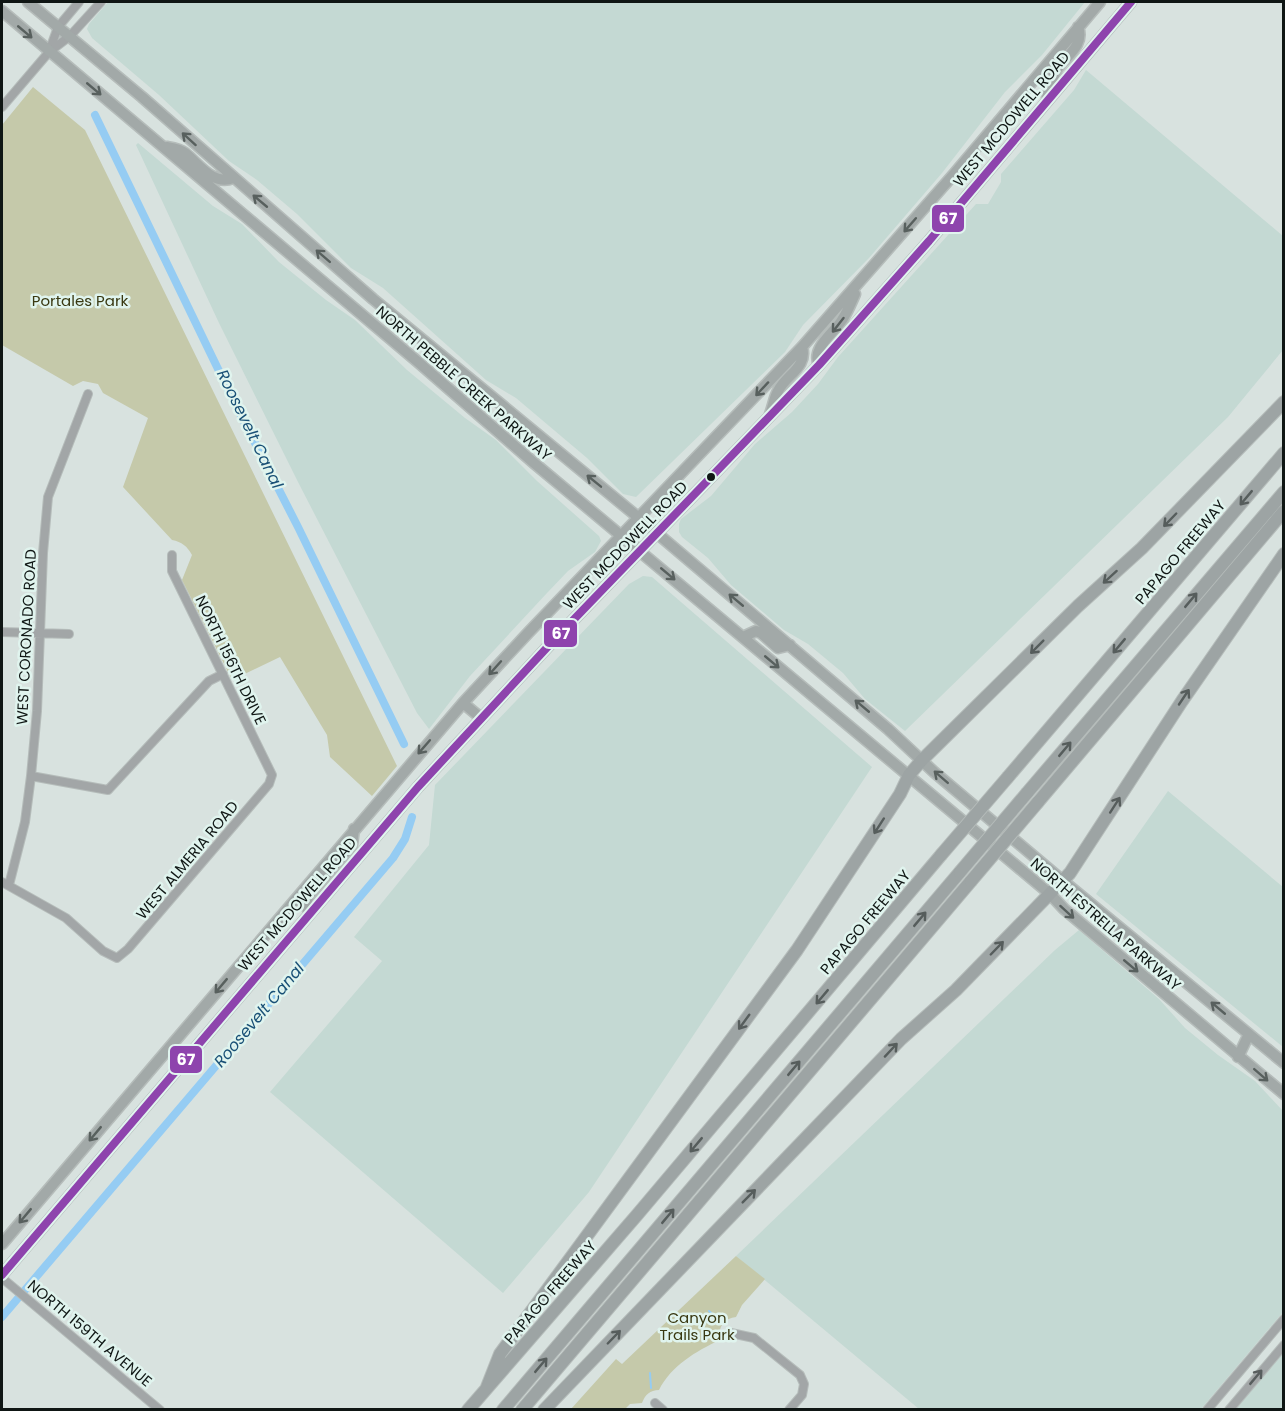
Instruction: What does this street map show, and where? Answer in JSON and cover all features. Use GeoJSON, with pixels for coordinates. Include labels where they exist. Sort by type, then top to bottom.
{"type":"FeatureCollection","features":[{"type":"Feature","properties":{"kind":"highway"},"geometry":{"type":"LineString","coordinates":[[488,1387],[500,1354],[797,950],[900,794],[909,775],[1078,606],[1142,548],[1284,402]]}},
{"type":"Feature","properties":{"kind":"highway","name":"PAPAGO FREEWAY"},"geometry":{"type":"LineString","coordinates":[[468,1410],[637,1215],[1284,453]]}},
{"type":"Feature","properties":{"kind":"highway"},"geometry":{"type":"LineString","coordinates":[[503,1410],[1284,492]]}},
{"type":"Feature","properties":{"kind":"highway"},"geometry":{"type":"LineString","coordinates":[[522,1410],[1284,511]]}},
{"type":"Feature","properties":{"kind":"highway"},"geometry":{"type":"LineString","coordinates":[[544,1410],[901,1039],[956,990],[1063,881],[1182,701],[1284,554]]}},
{"type":"Feature","properties":{"kind":"main road","name":"NORTH PEBBLE CREEK PARKWAY"},"geometry":{"type":"LineString","coordinates":[[28,2],[381,306],[639,518],[922,760]]}},
{"type":"Feature","properties":{"kind":"main road","name":"WEST MCDOWELL ROAD"},"geometry":{"type":"LineString","coordinates":[[2,1244],[463,703],[860,283],[1100,2]]}},
{"type":"Feature","properties":{"kind":"main road","name":"WEST MCDOWELL ROAD"},"geometry":{"type":"LineString","coordinates":[[2,1277],[418,786],[819,364],[914,257],[1131,2]]}},
{"type":"Feature","properties":{"kind":"main road","name":"NORTH PEBBLE CREEK PARKWAY"},"geometry":{"type":"LineString","coordinates":[[2,11],[622,536],[909,775]]}},
{"type":"Feature","properties":{"kind":"main road"},"geometry":{"type":"LineString","coordinates":[[1045,103],[1056,70],[1079,41],[1078,27]]}},
{"type":"Feature","properties":{"kind":"main road"},"geometry":{"type":"LineString","coordinates":[[161,145],[182,151],[215,178],[223,181],[233,178]]}},
{"type":"Feature","properties":{"kind":"main road"},"geometry":{"type":"LineString","coordinates":[[819,364],[817,360],[819,348],[843,320],[860,283]]}},
{"type":"Feature","properties":{"kind":"main road"},"geometry":{"type":"LineString","coordinates":[[769,417],[778,391],[802,362],[804,356],[802,346]]}},
{"type":"Feature","properties":{"kind":"main road"},"geometry":{"type":"LineString","coordinates":[[742,637],[756,631],[778,648],[790,645]]}},
{"type":"Feature","properties":{"kind":"main road"},"geometry":{"type":"LineString","coordinates":[[463,703],[481,718]]}},
{"type":"Feature","properties":{"kind":"main road","name":"NORTH ESTRELLA PARKWAY"},"geometry":{"type":"LineString","coordinates":[[922,760],[1063,881],[1284,1063]]}},
{"type":"Feature","properties":{"kind":"main road","name":"NORTH ESTRELLA PARKWAY"},"geometry":{"type":"LineString","coordinates":[[909,775],[1284,1095]]}},
{"type":"Feature","properties":{"kind":"main road"},"geometry":{"type":"LineString","coordinates":[[309,913],[306,904],[309,895],[352,845],[354,829]]}},
{"type":"Feature","properties":{"kind":"main road"},"geometry":{"type":"LineString","coordinates":[[1238,1057],[1249,1034]]}},
{"type":"Feature","properties":{"kind":"street"},"geometry":{"type":"LineString","coordinates":[[50,52],[58,27],[79,2]]}},
{"type":"Feature","properties":{"kind":"street"},"geometry":{"type":"LineString","coordinates":[[2,107],[50,52],[70,36],[100,2]]}},
{"type":"Feature","properties":{"kind":"street","name":"WEST CORONADO ROAD"},"geometry":{"type":"LineString","coordinates":[[5,883],[25,822],[31,776],[37,711],[48,497],[88,394]]}},
{"type":"Feature","properties":{"kind":"street","name":"NORTH 156TH DRIVE"},"geometry":{"type":"LineString","coordinates":[[172,555],[172,571],[272,775]]}},
{"type":"Feature","properties":{"kind":"street"},"geometry":{"type":"LineString","coordinates":[[2,632],[69,634]]}},
{"type":"Feature","properties":{"kind":"street"},"geometry":{"type":"LineString","coordinates":[[31,776],[108,790],[209,681],[223,674]]}},
{"type":"Feature","properties":{"kind":"street","name":"WEST ALMERIA ROAD"},"geometry":{"type":"LineString","coordinates":[[5,883],[66,918],[103,951],[117,958],[128,949],[269,784],[272,775]]}},
{"type":"Feature","properties":{"kind":"street","name":"NORTH 159TH AVENUE"},"geometry":{"type":"LineString","coordinates":[[2,1277],[160,1410]]}},
{"type":"Feature","properties":{"kind":"street"},"geometry":{"type":"LineString","coordinates":[[1208,1410],[1284,1319]]}},
{"type":"Feature","properties":{"kind":"street"},"geometry":{"type":"LineString","coordinates":[[731,1333],[754,1338],[800,1375],[804,1384],[802,1395],[789,1410]]}},
{"type":"Feature","properties":{"kind":"street"},"geometry":{"type":"LineString","coordinates":[[1229,1410],[1284,1345]]}},
{"type":"Feature","properties":{"kind":"street"},"geometry":{"type":"LineString","coordinates":[[655,1403],[663,1410]]}},
{"type":"Feature","properties":{"kind":"shaded area"},"geometry":{"type":"Polygon","coordinates":[[[108,2],[1085,2],[1042,55],[1005,92],[942,173],[869,258],[803,325],[785,352],[636,497],[623,494],[587,458],[516,398],[486,380],[383,288],[351,268],[297,214],[257,180],[229,161],[159,95],[92,38],[87,29],[89,24],[108,2]]]}},
{"type":"Feature","properties":{"kind":"shaded area"},"geometry":{"type":"Polygon","coordinates":[[[1086,70],[1283,236],[1283,350],[1228,417],[905,731],[865,699],[843,673],[808,644],[784,630],[731,585],[708,558],[682,537],[679,524],[681,519],[711,496],[755,444],[792,412],[818,384],[838,357],[976,204],[988,204],[1001,182],[1001,174],[1074,90],[1086,70]]]}},
{"type":"Feature","properties":{"kind":"shaded area"},"geometry":{"type":"Polygon","coordinates":[[[138,143],[213,206],[242,224],[279,262],[355,320],[407,370],[465,418],[496,440],[537,481],[599,536],[601,541],[595,552],[568,571],[547,593],[470,676],[429,729],[417,713],[219,323],[136,145],[138,143]]]}},
{"type":"Feature","properties":{"kind":"shaded area"},"geometry":{"type":"Polygon","coordinates":[[[643,576],[652,577],[872,767],[589,1192],[503,1293],[270,1092],[382,961],[354,937],[429,845],[435,785],[629,584],[643,576]]]}},
{"type":"Feature","properties":{"kind":"shaded area"},"geometry":{"type":"Polygon","coordinates":[[[1168,791],[1283,887],[1283,1047],[1096,894],[1168,791]]]}},
{"type":"Feature","properties":{"kind":"shaded area"},"geometry":{"type":"Polygon","coordinates":[[[1079,930],[1159,999],[1185,1028],[1255,1081],[1283,1111],[1283,1312],[1201,1409],[919,1409],[736,1256],[1055,950],[1079,930]]]}},
{"type":"Feature","properties":{"kind":"shaded area"},"geometry":{"type":"Polygon","coordinates":[[[1283,1353],[1283,1409],[1236,1409],[1283,1353]]]}},
{"type":"Feature","properties":{"kind":"green space","name":"Portales Park"},"geometry":{"type":"Polygon","coordinates":[[[33,87],[85,130],[397,766],[372,796],[330,757],[327,735],[280,657],[232,680],[182,580],[192,555],[184,545],[172,540],[123,487],[148,418],[103,393],[98,384],[83,381],[73,386],[2,345],[2,125],[33,87]]]}},
{"type":"Feature","properties":{"kind":"green space","name":"Canyon Trails Park"},"geometry":{"type":"Polygon","coordinates":[[[736,1256],[765,1279],[742,1305],[736,1317],[722,1324],[720,1340],[685,1360],[670,1374],[659,1390],[648,1393],[642,1403],[630,1404],[625,1409],[571,1409],[616,1359],[622,1364],[736,1256]]]}},
{"type":"Feature","properties":{"kind":"waterway","name":"Roosevelt Canal"},"geometry":{"type":"LineString","coordinates":[[95,115],[404,744]]}},
{"type":"Feature","properties":{"kind":"waterway","name":"Roosevelt Canal"},"geometry":{"type":"LineString","coordinates":[[2,1317],[393,858],[405,839],[412,817]]}},
{"type":"Feature","properties":{"kind":"waterway"},"geometry":{"type":"LineString","coordinates":[[709,1311],[720,1321]]}},
{"type":"Feature","properties":{"kind":"waterway"},"geometry":{"type":"LineString","coordinates":[[650,1373],[651,1388]]}},
{"type":"Feature","properties":{"kind":"transit line","name":"67"},"geometry":{"type":"LineString","coordinates":[[2,1275],[418,787],[554,640],[819,365],[929,241],[1131,2]]}}]}
